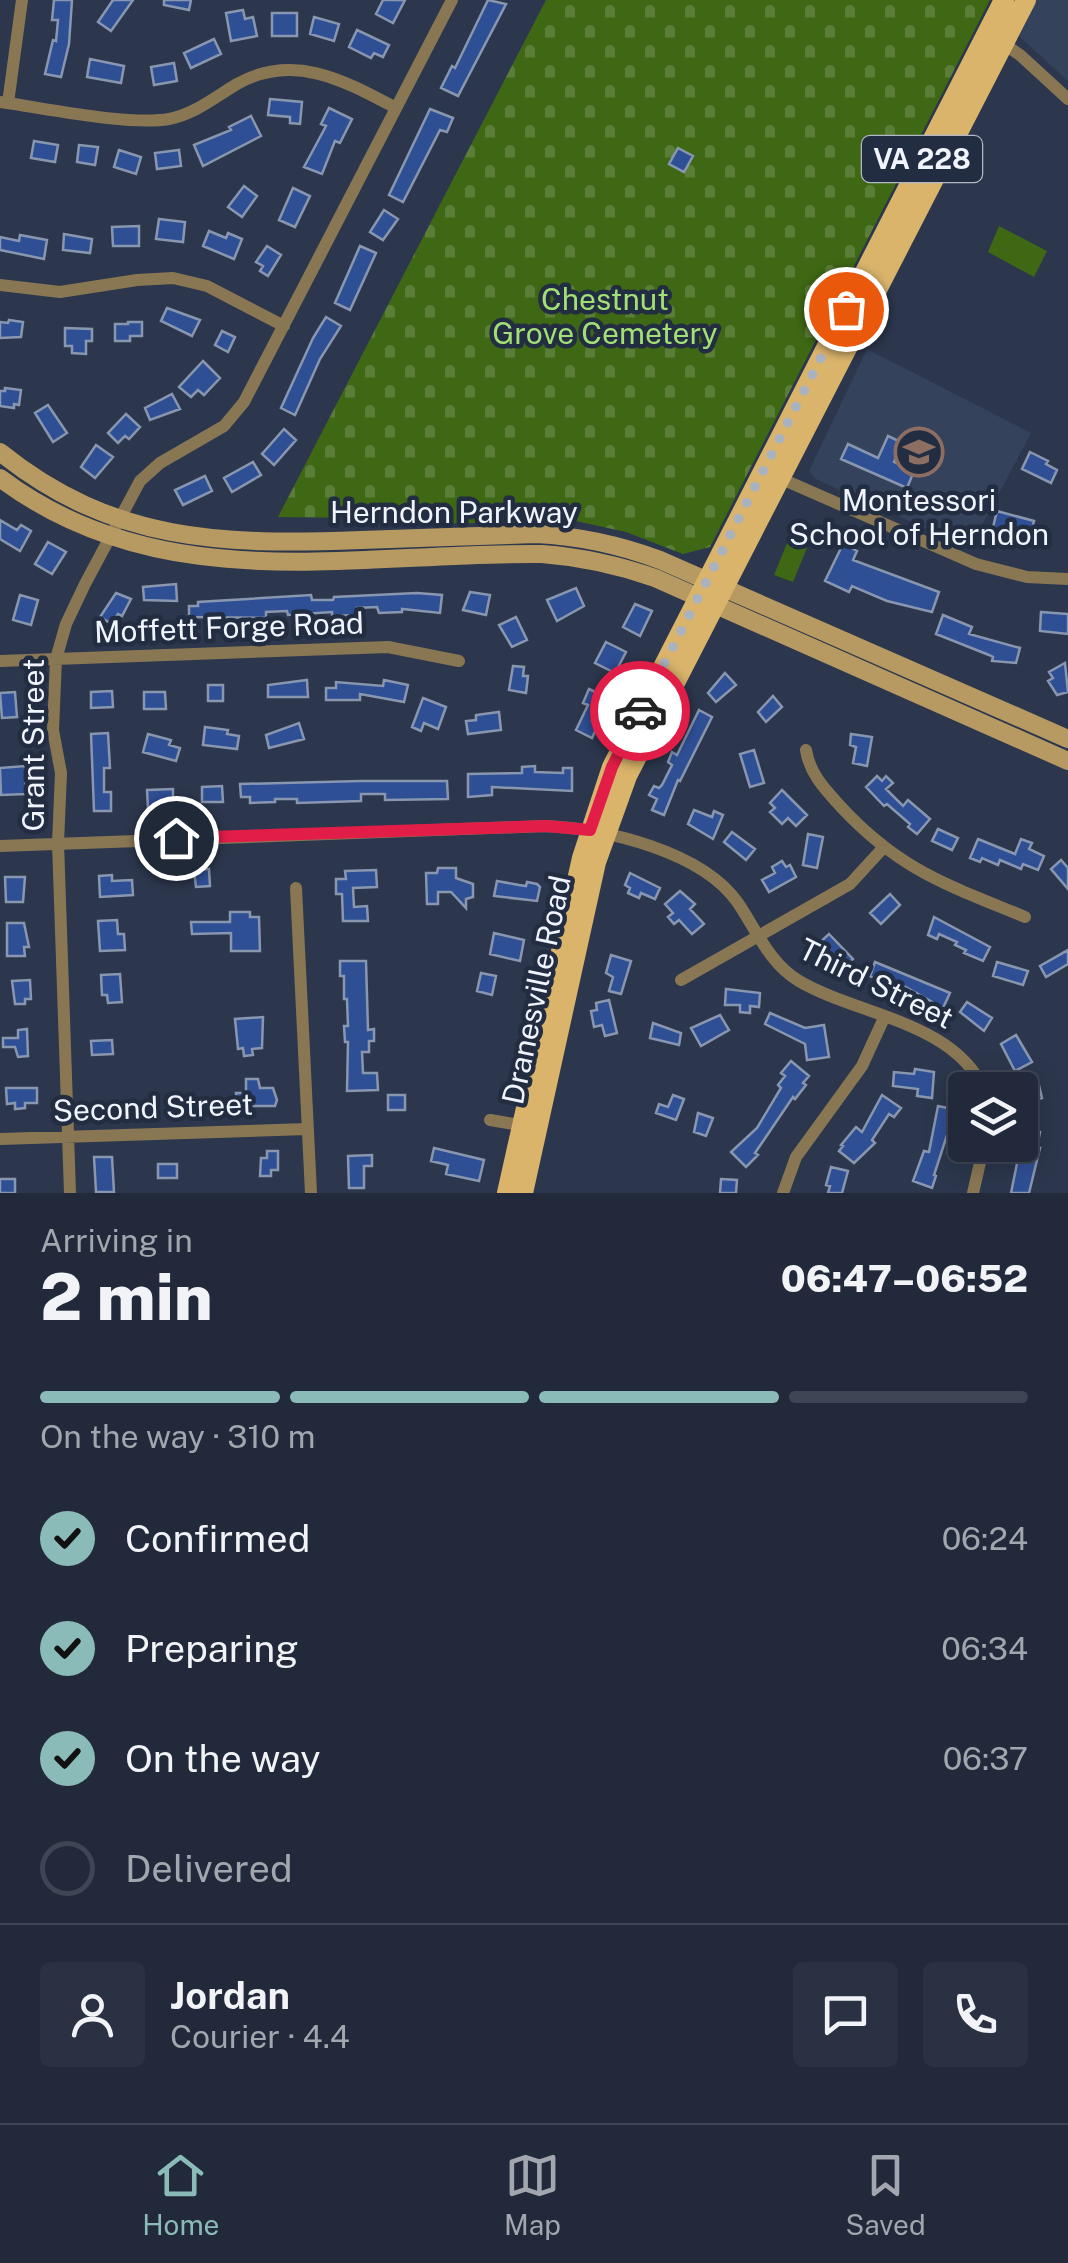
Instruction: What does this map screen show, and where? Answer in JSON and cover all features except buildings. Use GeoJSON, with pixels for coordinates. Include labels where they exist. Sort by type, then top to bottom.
{"type":"FeatureCollection","features":[{"type":"Feature","properties":{"kind":"main road","name":"Dranesville Road"},"geometry":{"type":"LineString","coordinates":[[995,38],[1004,0]]}},
{"type":"Feature","properties":{"kind":"main road","name":"Dranesville Road"},"geometry":{"type":"LineString","coordinates":[[507,1193],[520,1124],[597,831],[710,592],[995,38],[1026,0]]}},
{"type":"Feature","properties":{"kind":"main road","name":"Herndon Parkway"},"geometry":{"type":"LineString","coordinates":[[0,452],[115,528],[179,556],[244,562],[560,556],[635,571],[710,592],[1068,739]]}},
{"type":"Feature","properties":{"kind":"main road","name":"Herndon Parkway"},"geometry":{"type":"LineString","coordinates":[[0,478],[53,512],[115,528]]}},
{"type":"Feature","properties":{"kind":"main road","name":"Herndon Parkway"},"geometry":{"type":"LineString","coordinates":[[710,592],[1068,761]]}},
{"type":"Feature","properties":{"kind":"main road","name":"Dranesville Road"},"geometry":{"type":"LineString","coordinates":[[522,1193],[597,831]]}},
{"type":"Feature","properties":{"kind":"street"},"geometry":{"type":"LineString","coordinates":[[22,0],[4,102],[132,120],[165,120],[198,109],[258,75],[292,69],[328,74],[396,108]]}},
{"type":"Feature","properties":{"kind":"street","name":"Grant Street"},"geometry":{"type":"LineString","coordinates":[[70,1193],[58,843],[62,773],[53,730],[56,660],[66,624],[128,498],[148,472],[210,436],[235,414],[452,0]]}},
{"type":"Feature","properties":{"kind":"street"},"geometry":{"type":"LineString","coordinates":[[995,38],[1068,98]]}},
{"type":"Feature","properties":{"kind":"street"},"geometry":{"type":"LineString","coordinates":[[0,285],[60,292],[173,278],[207,286],[284,326]]}},
{"type":"Feature","properties":{"kind":"street"},"geometry":{"type":"LineString","coordinates":[[772,474],[976,564],[1027,577],[1068,579]]}},
{"type":"Feature","properties":{"kind":"street","name":"Moffett Forge Road"},"geometry":{"type":"LineString","coordinates":[[0,661],[388,647],[459,661]]}},
{"type":"Feature","properties":{"kind":"street"},"geometry":{"type":"LineString","coordinates":[[806,750],[818,782],[883,848],[922,874],[1025,917]]}},
{"type":"Feature","properties":{"kind":"street","name":"Third Street"},"geometry":{"type":"LineString","coordinates":[[0,846],[546,826],[597,831],[695,866],[711,876],[736,900],[784,971],[958,1052],[974,1072]]}},
{"type":"Feature","properties":{"kind":"street"},"geometry":{"type":"LineString","coordinates":[[681,980],[850,884],[883,848]]}},
{"type":"Feature","properties":{"kind":"street"},"geometry":{"type":"LineString","coordinates":[[296,888],[311,1193]]}},
{"type":"Feature","properties":{"kind":"street"},"geometry":{"type":"LineString","coordinates":[[782,1193],[796,1158],[862,1066],[884,1018]]}},
{"type":"Feature","properties":{"kind":"street"},"geometry":{"type":"LineString","coordinates":[[490,1120],[520,1124]]}},
{"type":"Feature","properties":{"kind":"street","name":"Second Street"},"geometry":{"type":"LineString","coordinates":[[0,1139],[307,1129]]}},
{"type":"Feature","properties":{"kind":"street"},"geometry":{"type":"LineString","coordinates":[[973,1193],[980,1162]]}},
{"type":"Feature","properties":{"kind":"shaded area"},"geometry":{"type":"Polygon","coordinates":[[[1025,0],[1068,0],[1068,81],[1011,29],[1025,0]]]}},
{"type":"Feature","properties":{"kind":"shaded area","name":"Montessori School of Herndon"},"geometry":{"type":"Polygon","coordinates":[[[867,349],[1031,433],[970,548],[816,479],[809,471],[867,349]]]}},
{"type":"Feature","properties":{"kind":"green space","name":"Chestnut Grove Cemetery"},"geometry":{"type":"Polygon","coordinates":[[[546,0],[990,0],[710,547],[683,554],[626,532],[576,521],[380,525],[359,518],[278,517],[546,0]]]}},
{"type":"Feature","properties":{"kind":"green space"},"geometry":{"type":"Polygon","coordinates":[[[999,226],[1047,251],[1034,277],[988,252],[999,226]]]}},
{"type":"Feature","properties":{"kind":"green space"},"geometry":{"type":"Polygon","coordinates":[[[790,536],[809,543],[793,582],[774,575],[790,536]]]}},
{"type":"Feature","properties":{"kind":"way so far"},"geometry":{"type":"LineString","coordinates":[[640,711],[846,309]]}},
{"type":"Feature","properties":{"kind":"place","name":"Montessori School of Herndon"},"geometry":{"type":"Point","coordinates":[919,452]}},
{"type":"Feature","properties":{"kind":"route"},"geometry":{"type":"LineString","coordinates":[[176,838],[546,826],[590,830],[612,767],[640,711]]}}]}
